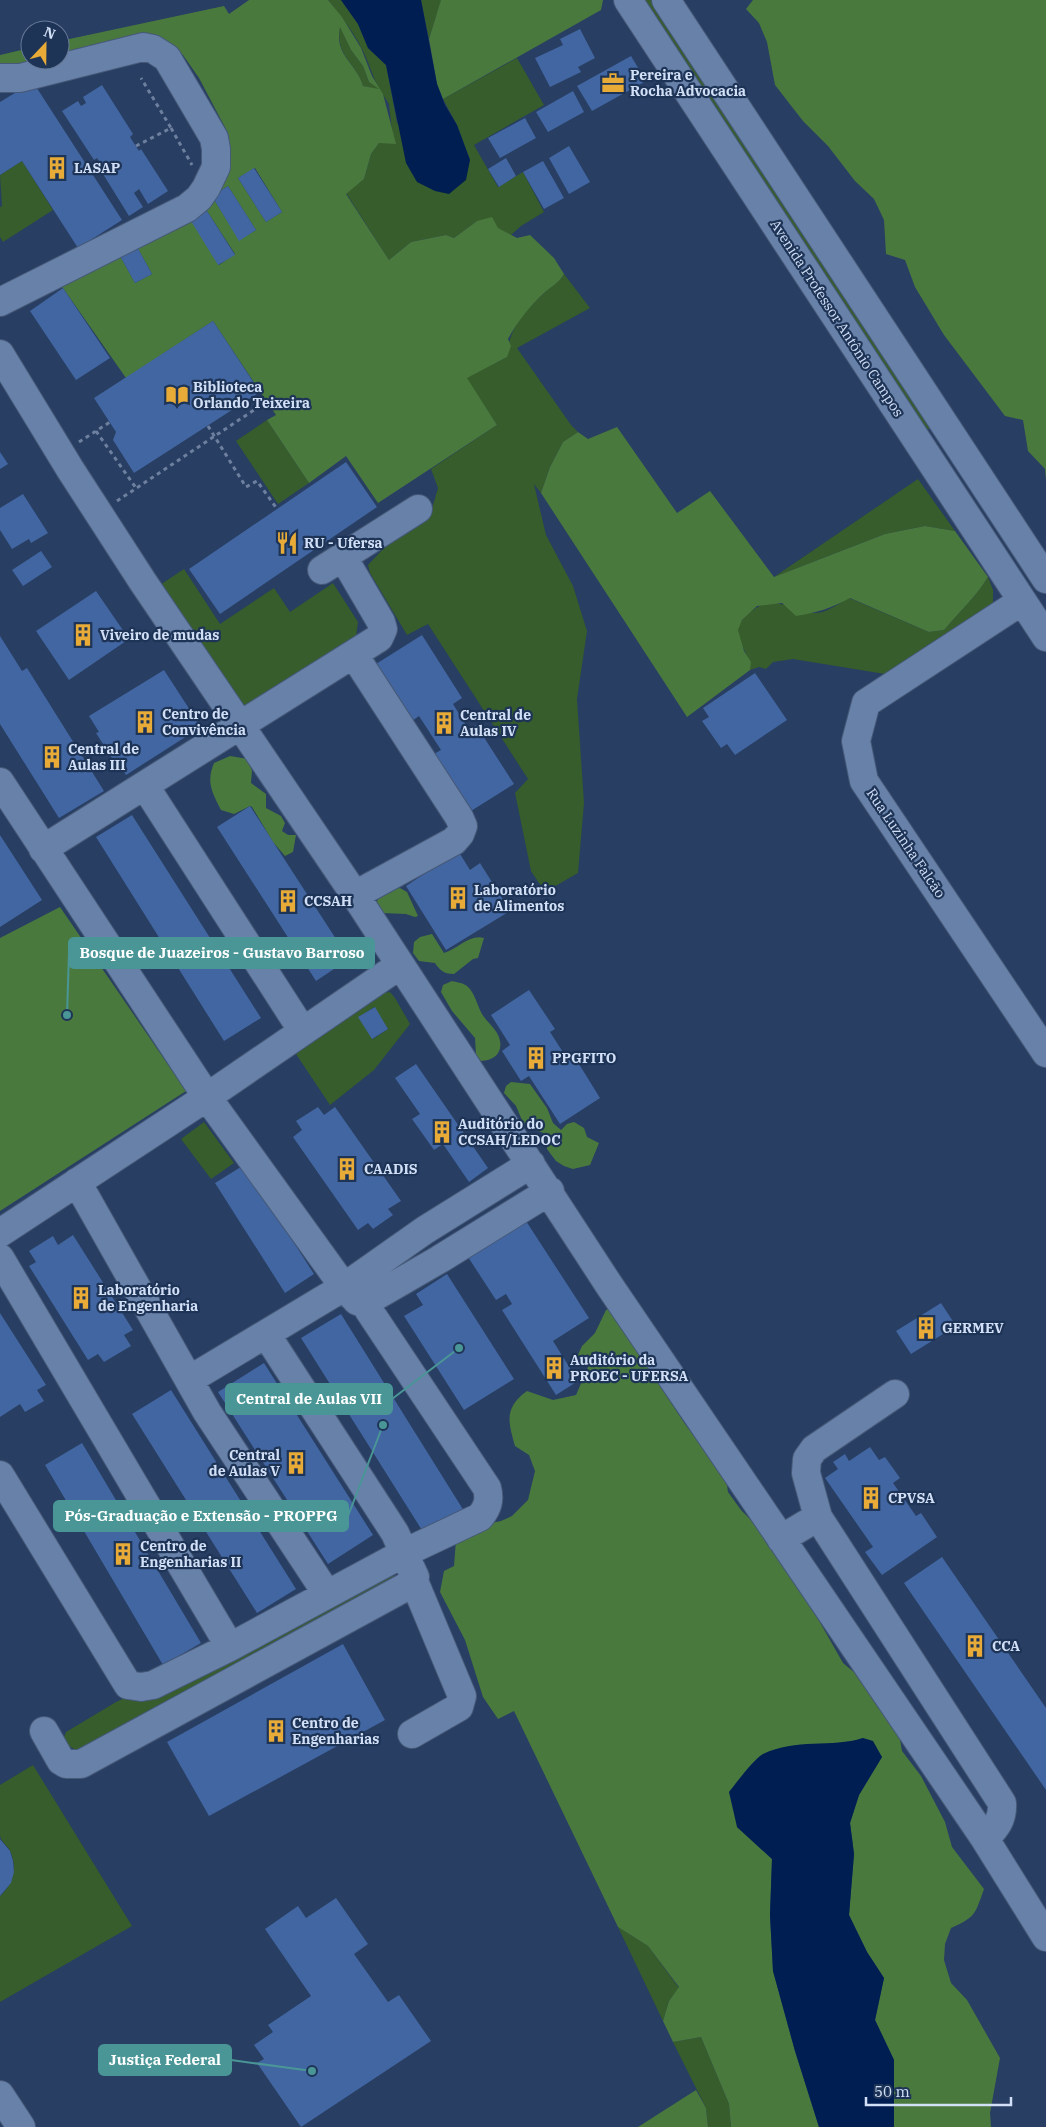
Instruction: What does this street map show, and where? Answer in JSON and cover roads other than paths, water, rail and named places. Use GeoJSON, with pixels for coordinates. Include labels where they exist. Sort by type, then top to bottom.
{"type":"FeatureCollection","features":[{"type":"Feature","properties":{"kind":"street","name":"Avenida Professor Antônio Campos"},"geometry":{"type":"LineString","coordinates":[[628,0],[1046,637]]}},
{"type":"Feature","properties":{"kind":"street"},"geometry":{"type":"LineString","coordinates":[[666,0],[1046,579]]}},
{"type":"Feature","properties":{"kind":"street"},"geometry":{"type":"LineString","coordinates":[[0,302],[187,208],[199,198],[216,168],[214,138],[167,58],[153,49],[143,47],[7,82]]}},
{"type":"Feature","properties":{"kind":"street"},"geometry":{"type":"LineString","coordinates":[[0,354],[70,469],[239,725],[356,896],[550,1191],[609,1285],[984,1839],[1038,1909],[1046,1936]]}},
{"type":"Feature","properties":{"kind":"street"},"geometry":{"type":"LineString","coordinates":[[969,518],[998,504]]}},
{"type":"Feature","properties":{"kind":"street"},"geometry":{"type":"LineString","coordinates":[[43,849],[379,638],[383,630],[381,622],[332,563],[418,509]]}},
{"type":"Feature","properties":{"kind":"street"},"geometry":{"type":"LineString","coordinates":[[996,563],[1025,546]]}},
{"type":"Feature","properties":{"kind":"street","name":"Rua Luzinha Falcão"},"geometry":{"type":"LineString","coordinates":[[1022,600],[866,702],[856,741],[864,781],[1046,1053]]}},
{"type":"Feature","properties":{"kind":"street"},"geometry":{"type":"LineString","coordinates":[[354,655],[463,826],[460,834],[454,841],[356,896]]}},
{"type":"Feature","properties":{"kind":"street"},"geometry":{"type":"LineString","coordinates":[[0,782],[207,1097],[347,1288],[486,1488],[489,1497],[487,1508],[480,1517],[404,1553],[230,1648],[153,1685],[141,1688],[128,1685],[0,1475]]}},
{"type":"Feature","properties":{"kind":"street"},"geometry":{"type":"LineString","coordinates":[[145,786],[302,1030]]}},
{"type":"Feature","properties":{"kind":"street"},"geometry":{"type":"LineString","coordinates":[[0,1233],[207,1097],[302,1030],[400,965]]}},
{"type":"Feature","properties":{"kind":"street"},"geometry":{"type":"LineString","coordinates":[[189,1380],[347,1288],[425,1230],[531,1164]]}},
{"type":"Feature","properties":{"kind":"street"},"geometry":{"type":"LineString","coordinates":[[77,1182],[207,1412],[326,1594]]}},
{"type":"Feature","properties":{"kind":"street"},"geometry":{"type":"LineString","coordinates":[[347,1288],[440,1259],[550,1191]]}},
{"type":"Feature","properties":{"kind":"street"},"geometry":{"type":"LineString","coordinates":[[425,1230],[440,1259]]}},
{"type":"Feature","properties":{"kind":"street"},"geometry":{"type":"LineString","coordinates":[[0,1258],[230,1648]]}},
{"type":"Feature","properties":{"kind":"street"},"geometry":{"type":"LineString","coordinates":[[266,1334],[395,1533],[415,1577],[414,1581],[462,1696],[459,1707],[412,1734]]}},
{"type":"Feature","properties":{"kind":"street"},"geometry":{"type":"LineString","coordinates":[[895,1394],[814,1449],[807,1459],[806,1473],[818,1517],[1002,1803],[1003,1814],[999,1824],[984,1839]]}},
{"type":"Feature","properties":{"kind":"street"},"geometry":{"type":"LineString","coordinates":[[781,1539],[818,1517]]}},
{"type":"Feature","properties":{"kind":"street"},"geometry":{"type":"LineString","coordinates":[[44,1731],[61,1761],[66,1764],[81,1764],[414,1581]]}},
{"type":"Feature","properties":{"kind":"street"},"geometry":{"type":"LineString","coordinates":[[0,2095],[21,2127]]}},
{"type":"Feature","properties":{"kind":"water"},"geometry":{"type":"Polygon","coordinates":[[[341,0],[421,0],[437,84],[445,105],[457,125],[470,160],[466,180],[449,194],[435,191],[417,182],[406,163],[386,65],[368,48],[358,24],[341,0]]]}},
{"type":"Feature","properties":{"kind":"water"},"geometry":{"type":"Polygon","coordinates":[[[863,1738],[873,1741],[882,1757],[859,1795],[850,1823],[854,1854],[849,1915],[867,1952],[884,1978],[875,2020],[894,2060],[894,2127],[819,2127],[795,2051],[773,1971],[770,1915],[772,1859],[737,1827],[729,1792],[760,1756],[775,1749],[863,1738]]]}},
{"type":"Feature","properties":{"kind":"place","name":"Pereira e Rocha Advocacia"},"geometry":{"type":"Point","coordinates":[613,83]}},
{"type":"Feature","properties":{"kind":"place","name":"LASAP"},"geometry":{"type":"Point","coordinates":[57,168]}},
{"type":"Feature","properties":{"kind":"place","name":"Biblioteca Orlando Teixeira"},"geometry":{"type":"Point","coordinates":[177,395]}},
{"type":"Feature","properties":{"kind":"place","name":"RU - Ufersa"},"geometry":{"type":"Point","coordinates":[287,543]}},
{"type":"Feature","properties":{"kind":"place","name":"Viveiro de mudas"},"geometry":{"type":"Point","coordinates":[83,635]}},
{"type":"Feature","properties":{"kind":"place","name":"Centro de Convivência"},"geometry":{"type":"Point","coordinates":[145,722]}},
{"type":"Feature","properties":{"kind":"place","name":"Central de Aulas IV"},"geometry":{"type":"Point","coordinates":[444,723]}},
{"type":"Feature","properties":{"kind":"place","name":"Central de Aulas III"},"geometry":{"type":"Point","coordinates":[52,757]}},
{"type":"Feature","properties":{"kind":"place","name":"Laboratório de Alimentos"},"geometry":{"type":"Point","coordinates":[458,898]}},
{"type":"Feature","properties":{"kind":"place","name":"CCSAH"},"geometry":{"type":"Point","coordinates":[288,901]}},
{"type":"Feature","properties":{"kind":"place","name":"Bosque de Juazeiros - Gustavo Barroso"},"geometry":{"type":"Point","coordinates":[67,1015]}},
{"type":"Feature","properties":{"kind":"place","name":"PPGFITO"},"geometry":{"type":"Point","coordinates":[536,1058]}},
{"type":"Feature","properties":{"kind":"place","name":"Auditório do CCSAH/LEDOC"},"geometry":{"type":"Point","coordinates":[442,1132]}},
{"type":"Feature","properties":{"kind":"place","name":"CAADIS"},"geometry":{"type":"Point","coordinates":[347,1169]}},
{"type":"Feature","properties":{"kind":"place","name":"Laboratório de Engenharia"},"geometry":{"type":"Point","coordinates":[81,1298]}},
{"type":"Feature","properties":{"kind":"place","name":"GERMEV"},"geometry":{"type":"Point","coordinates":[926,1328]}},
{"type":"Feature","properties":{"kind":"place","name":"Central de Aulas VII"},"geometry":{"type":"Point","coordinates":[459,1348]}},
{"type":"Feature","properties":{"kind":"place","name":"Auditório da PROEC - UFERSA"},"geometry":{"type":"Point","coordinates":[554,1368]}},
{"type":"Feature","properties":{"kind":"place","name":"Pós-Graduação e Extensão - PROPPG"},"geometry":{"type":"Point","coordinates":[383,1425]}},
{"type":"Feature","properties":{"kind":"place","name":"Central de Aulas V"},"geometry":{"type":"Point","coordinates":[296,1463]}},
{"type":"Feature","properties":{"kind":"place","name":"CPVSA"},"geometry":{"type":"Point","coordinates":[871,1498]}},
{"type":"Feature","properties":{"kind":"place","name":"Centro de Engenharias II"},"geometry":{"type":"Point","coordinates":[123,1554]}},
{"type":"Feature","properties":{"kind":"place","name":"CCA"},"geometry":{"type":"Point","coordinates":[975,1646]}},
{"type":"Feature","properties":{"kind":"place","name":"Centro de Engenharias"},"geometry":{"type":"Point","coordinates":[276,1731]}},
{"type":"Feature","properties":{"kind":"place","name":"Justiça Federal"},"geometry":{"type":"Point","coordinates":[312,2071]}}]}
